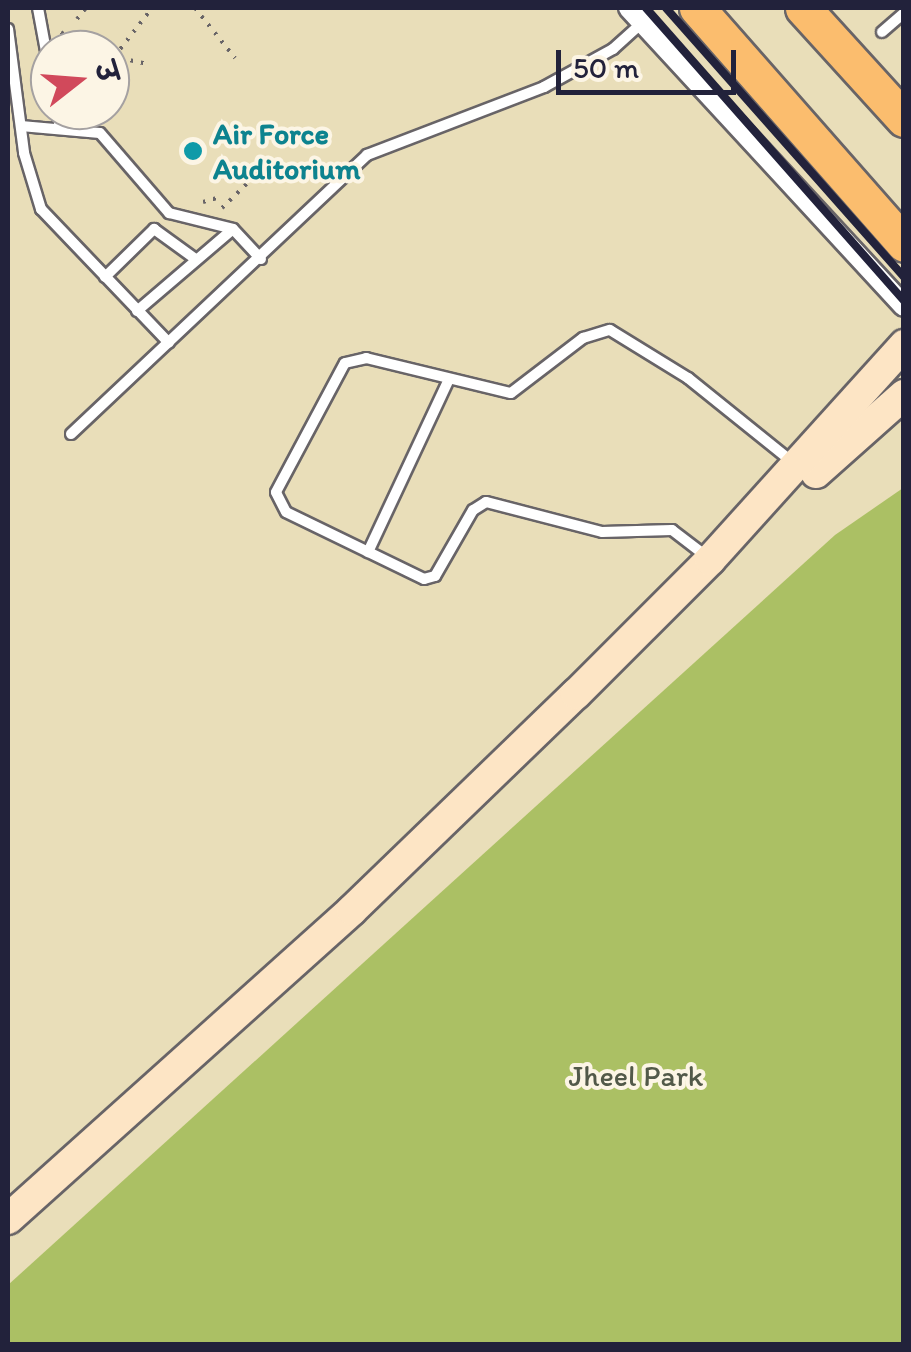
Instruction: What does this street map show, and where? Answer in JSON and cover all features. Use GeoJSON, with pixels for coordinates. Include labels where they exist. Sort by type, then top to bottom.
{"type":"FeatureCollection","features":[{"type":"Feature","properties":{"kind":"highway"},"geometry":{"type":"LineString","coordinates":[[696,8],[904,244]]}},
{"type":"Feature","properties":{"kind":"highway"},"geometry":{"type":"LineString","coordinates":[[803,8],[904,119]]}},
{"type":"Feature","properties":{"kind":"main road"},"geometry":{"type":"LineString","coordinates":[[8,1243],[368,912],[890,394],[904,344]]}},
{"type":"Feature","properties":{"kind":"main road"},"geometry":{"type":"LineString","coordinates":[[8,1219],[352,910],[710,560],[796,465],[890,394]]}},
{"type":"Feature","properties":{"kind":"street"},"geometry":{"type":"LineString","coordinates":[[636,15],[904,306]]}},
{"type":"Feature","properties":{"kind":"lane"},"geometry":{"type":"LineString","coordinates":[[882,32],[904,13]]}},
{"type":"Feature","properties":{"kind":"lane"},"geometry":{"type":"LineString","coordinates":[[70,434],[261,259],[366,155],[544,87],[612,49],[636,15]]}},
{"type":"Feature","properties":{"kind":"lane"},"geometry":{"type":"LineString","coordinates":[[8,29],[20,126],[41,209],[169,343]]}},
{"type":"Feature","properties":{"kind":"lane"},"geometry":{"type":"LineString","coordinates":[[20,126],[30,126]]}},
{"type":"Feature","properties":{"kind":"lane"},"geometry":{"type":"LineString","coordinates":[[76,130],[100,133],[169,213],[233,229],[261,259]]}},
{"type":"Feature","properties":{"kind":"lane"},"geometry":{"type":"LineString","coordinates":[[105,277],[154,229],[194,258]]}},
{"type":"Feature","properties":{"kind":"lane"},"geometry":{"type":"LineString","coordinates":[[138,312],[194,258],[233,229]]}},
{"type":"Feature","properties":{"kind":"lane"},"geometry":{"type":"LineString","coordinates":[[710,560],[672,530],[602,532],[486,502],[473,510],[430,580],[286,512],[276,492],[345,362],[366,358],[511,394],[583,338],[610,330],[688,378],[796,465]]}},
{"type":"Feature","properties":{"kind":"lane"},"geometry":{"type":"LineString","coordinates":[[368,552],[448,381]]}},
{"type":"Feature","properties":{"kind":"path"},"geometry":{"type":"LineString","coordinates":[[77,19],[86,8]]}},
{"type":"Feature","properties":{"kind":"path"},"geometry":{"type":"LineString","coordinates":[[130,34],[152,8]]}},
{"type":"Feature","properties":{"kind":"path"},"geometry":{"type":"LineString","coordinates":[[195,8],[236,58]]}},
{"type":"Feature","properties":{"kind":"path"},"geometry":{"type":"LineString","coordinates":[[59,20],[61,30]]}},
{"type":"Feature","properties":{"kind":"path"},"geometry":{"type":"LineString","coordinates":[[130,60],[144,63]]}},
{"type":"Feature","properties":{"kind":"path"},"geometry":{"type":"LineString","coordinates":[[169,213],[222,208],[262,170]]}},
{"type":"Feature","properties":{"kind":"path"},"geometry":{"type":"LineString","coordinates":[[218,199],[222,208]]}},
{"type":"Feature","properties":{"kind":"green space","name":"Jheel Park"},"geometry":{"type":"Polygon","coordinates":[[[903,488],[903,1344],[8,1344],[8,1285],[835,535],[903,488]]]}},
{"type":"Feature","properties":{"kind":"railway"},"geometry":{"type":"LineString","coordinates":[[646,8],[904,301]]}},
{"type":"Feature","properties":{"kind":"railway"},"geometry":{"type":"LineString","coordinates":[[666,8],[904,277]]}},
{"type":"Feature","properties":{"kind":"place","name":"Air Force Auditorium"},"geometry":{"type":"Point","coordinates":[193,151]}}]}
